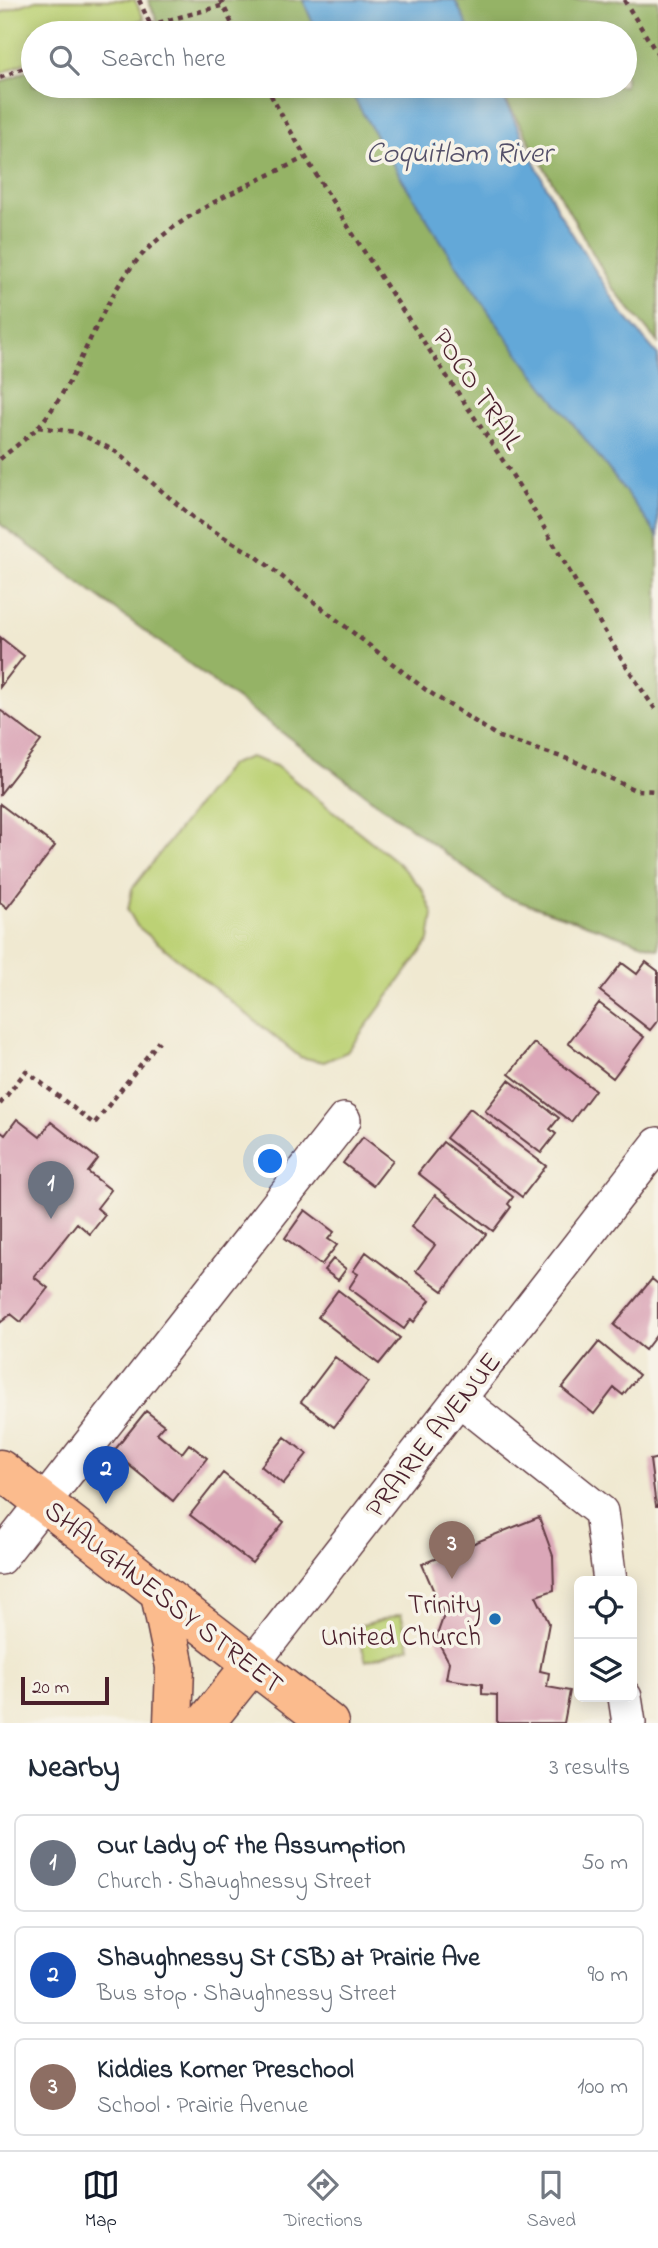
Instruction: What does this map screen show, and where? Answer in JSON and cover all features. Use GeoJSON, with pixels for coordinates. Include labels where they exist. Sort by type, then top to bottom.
{"type":"FeatureCollection","features":[{"type":"Feature","properties":{"kind":"main road","name":"SHAUGHNESSY STREET"},"geometry":{"type":"LineString","coordinates":[[0,1469],[330,1723]]}},
{"type":"Feature","properties":{"kind":"main road"},"geometry":{"type":"LineString","coordinates":[[160,1594],[175,1667],[173,1723]]}},
{"type":"Feature","properties":{"kind":"main road","name":"PRAIRIE AVENUE"},"geometry":{"type":"LineString","coordinates":[[205,1723],[253,1663]]}},
{"type":"Feature","properties":{"kind":"street"},"geometry":{"type":"LineString","coordinates":[[0,1558],[344,1120]]}},
{"type":"Feature","properties":{"kind":"street","name":"PRAIRIE AVENUE"},"geometry":{"type":"LineString","coordinates":[[253,1663],[658,1144]]}},
{"type":"Feature","properties":{"kind":"street"},"geometry":{"type":"LineString","coordinates":[[459,1399],[601,1512],[609,1576]]}},
{"type":"Feature","properties":{"kind":"street"},"geometry":{"type":"LineString","coordinates":[[626,1702],[629,1723]]}},
{"type":"Feature","properties":{"kind":"path"},"geometry":{"type":"LineString","coordinates":[[139,0],[149,21]]}},
{"type":"Feature","properties":{"kind":"path"},"geometry":{"type":"LineString","coordinates":[[624,0],[658,55]]}},
{"type":"Feature","properties":{"kind":"path"},"geometry":{"type":"LineString","coordinates":[[160,21],[221,3],[230,21]]}},
{"type":"Feature","properties":{"kind":"path"},"geometry":{"type":"LineString","coordinates":[[0,78],[21,69]]}},
{"type":"Feature","properties":{"kind":"path","name":"POCO TRAIL"},"geometry":{"type":"LineString","coordinates":[[272,98],[304,158],[497,452],[561,556],[607,638],[658,713]]}},
{"type":"Feature","properties":{"kind":"path"},"geometry":{"type":"LineString","coordinates":[[0,459],[37,427],[69,379],[120,282],[141,257],[186,220],[304,158]]}},
{"type":"Feature","properties":{"kind":"path"},"geometry":{"type":"LineString","coordinates":[[37,427],[76,432],[115,451],[197,522],[257,557],[426,690],[499,737],[575,761],[635,790],[658,791]]}},
{"type":"Feature","properties":{"kind":"path"},"geometry":{"type":"LineString","coordinates":[[0,1104],[26,1071],[94,1124],[159,1041]]}},
{"type":"Feature","properties":{"kind":"green space"},"geometry":{"type":"Polygon","coordinates":[[[36,0],[135,0],[144,19],[21,21],[21,64],[0,74],[0,13],[36,0]]]}},
{"type":"Feature","properties":{"kind":"green space"},"geometry":{"type":"Polygon","coordinates":[[[148,0],[325,0],[335,21],[157,21],[148,0]]]}},
{"type":"Feature","properties":{"kind":"green space"},"geometry":{"type":"Polygon","coordinates":[[[449,0],[658,0],[658,343],[612,287],[505,98],[637,98],[637,21],[461,21],[449,0]]]}},
{"type":"Feature","properties":{"kind":"green space"},"geometry":{"type":"Polygon","coordinates":[[[21,73],[21,98],[377,98],[658,514],[658,949],[503,896],[0,524],[0,83],[21,73]]]}},
{"type":"Feature","properties":{"kind":"green space"},"geometry":{"type":"Polygon","coordinates":[[[250,757],[276,766],[397,862],[422,889],[433,914],[429,941],[347,1052],[324,1062],[300,1057],[137,926],[128,910],[132,889],[229,765],[250,757]]]}},
{"type":"Feature","properties":{"kind":"green space"},"geometry":{"type":"Polygon","coordinates":[[[401,1614],[410,1647],[366,1661],[356,1627],[401,1614]]]}},
{"type":"Feature","properties":{"kind":"water"},"geometry":{"type":"Polygon","coordinates":[[[303,0],[455,0],[465,21],[312,21],[303,0]]]}},
{"type":"Feature","properties":{"kind":"water","name":"Coquitlam River"},"geometry":{"type":"Polygon","coordinates":[[[354,98],[504,98],[558,211],[622,313],[658,355],[658,537],[488,311],[354,98]]]}},
{"type":"Feature","properties":{"kind":"building"},"geometry":{"type":"Polygon","coordinates":[[[0,637],[24,656],[0,687],[0,637]]]}},
{"type":"Feature","properties":{"kind":"building"},"geometry":{"type":"Polygon","coordinates":[[[0,710],[41,741],[0,794],[0,710]]]}},
{"type":"Feature","properties":{"kind":"building"},"geometry":{"type":"Polygon","coordinates":[[[0,804],[55,846],[7,908],[0,902],[0,804]]]}},
{"type":"Feature","properties":{"kind":"building"},"geometry":{"type":"Polygon","coordinates":[[[646,962],[658,971],[658,1020],[650,1030],[600,991],[622,963],[637,974],[646,962]]]}},
{"type":"Feature","properties":{"kind":"building"},"geometry":{"type":"Polygon","coordinates":[[[599,1003],[644,1037],[613,1078],[568,1043],[599,1003]]]}},
{"type":"Feature","properties":{"kind":"building"},"geometry":{"type":"Polygon","coordinates":[[[534,1043],[595,1090],[571,1122],[509,1074],[534,1043]]]}},
{"type":"Feature","properties":{"kind":"building"},"geometry":{"type":"Polygon","coordinates":[[[509,1080],[559,1118],[550,1129],[556,1134],[541,1153],[485,1111],[509,1080]]]}},
{"type":"Feature","properties":{"kind":"building"},"geometry":{"type":"Polygon","coordinates":[[[470,1108],[546,1166],[522,1197],[446,1138],[470,1108]]]}},
{"type":"Feature","properties":{"kind":"building"},"geometry":{"type":"Polygon","coordinates":[[[17,1119],[40,1137],[51,1122],[98,1159],[88,1172],[111,1190],[97,1208],[105,1215],[90,1234],[77,1223],[34,1277],[48,1288],[21,1322],[11,1314],[0,1323],[0,1131],[5,1135],[17,1119]]]}},
{"type":"Feature","properties":{"kind":"building"},"geometry":{"type":"Polygon","coordinates":[[[363,1137],[393,1160],[373,1186],[343,1163],[363,1137]]]}},
{"type":"Feature","properties":{"kind":"building"},"geometry":{"type":"Polygon","coordinates":[[[443,1142],[513,1197],[508,1204],[511,1207],[493,1231],[418,1173],[443,1142]]]}},
{"type":"Feature","properties":{"kind":"building"},"geometry":{"type":"Polygon","coordinates":[[[435,1195],[486,1234],[443,1291],[416,1271],[435,1245],[411,1227],[435,1195]]]}},
{"type":"Feature","properties":{"kind":"building"},"geometry":{"type":"Polygon","coordinates":[[[305,1210],[334,1232],[328,1239],[337,1245],[321,1265],[285,1238],[305,1210]]]}},
{"type":"Feature","properties":{"kind":"building"},"geometry":{"type":"Polygon","coordinates":[[[366,1252],[430,1300],[414,1322],[411,1319],[404,1329],[349,1288],[358,1274],[353,1271],[366,1252]]]}},
{"type":"Feature","properties":{"kind":"building"},"geometry":{"type":"Polygon","coordinates":[[[333,1259],[346,1269],[338,1280],[324,1270],[333,1259]]]}},
{"type":"Feature","properties":{"kind":"building"},"geometry":{"type":"Polygon","coordinates":[[[652,1279],[658,1284],[658,1333],[645,1350],[614,1325],[652,1279]]]}},
{"type":"Feature","properties":{"kind":"building"},"geometry":{"type":"Polygon","coordinates":[[[338,1290],[400,1338],[379,1364],[318,1317],[338,1290]]]}},
{"type":"Feature","properties":{"kind":"building"},"geometry":{"type":"Polygon","coordinates":[[[599,1342],[639,1375],[623,1395],[614,1388],[594,1414],[562,1388],[599,1342]]]}},
{"type":"Feature","properties":{"kind":"building"},"geometry":{"type":"Polygon","coordinates":[[[335,1357],[368,1382],[334,1427],[301,1402],[335,1357]]]}},
{"type":"Feature","properties":{"kind":"building"},"geometry":{"type":"Polygon","coordinates":[[[146,1411],[164,1425],[157,1433],[182,1453],[189,1444],[207,1458],[173,1501],[113,1452],[146,1411]]]}},
{"type":"Feature","properties":{"kind":"building"},"geometry":{"type":"Polygon","coordinates":[[[285,1437],[307,1454],[283,1484],[261,1466],[285,1437]]]}},
{"type":"Feature","properties":{"kind":"building"},"geometry":{"type":"Polygon","coordinates":[[[658,1458],[658,1506],[656,1506],[650,1460],[658,1458]]]}},
{"type":"Feature","properties":{"kind":"building"},"geometry":{"type":"Polygon","coordinates":[[[223,1473],[284,1522],[252,1563],[190,1515],[223,1473]]]}},
{"type":"Feature","properties":{"kind":"building","name":"Trinity United Church"},"geometry":{"type":"Polygon","coordinates":[[[539,1517],[553,1556],[554,1590],[536,1596],[549,1623],[540,1671],[549,1673],[547,1687],[570,1691],[564,1723],[497,1723],[497,1695],[482,1694],[482,1684],[446,1679],[449,1662],[436,1638],[444,1615],[422,1564],[539,1517]]]}},
{"type":"Feature","properties":{"kind":"place","name":"Our Lady of the Assumption"},"geometry":{"type":"Point","coordinates":[51,1219]}},
{"type":"Feature","properties":{"kind":"place","name":"Shaughnessy St (SB) at Prairie Ave"},"geometry":{"type":"Point","coordinates":[106,1504]}},
{"type":"Feature","properties":{"kind":"place","name":"Kiddies Korner Preschool"},"geometry":{"type":"Point","coordinates":[452,1579]}},
{"type":"Feature","properties":{"kind":"place","name":"Trinity United Church"},"geometry":{"type":"Point","coordinates":[495,1619]}}]}
